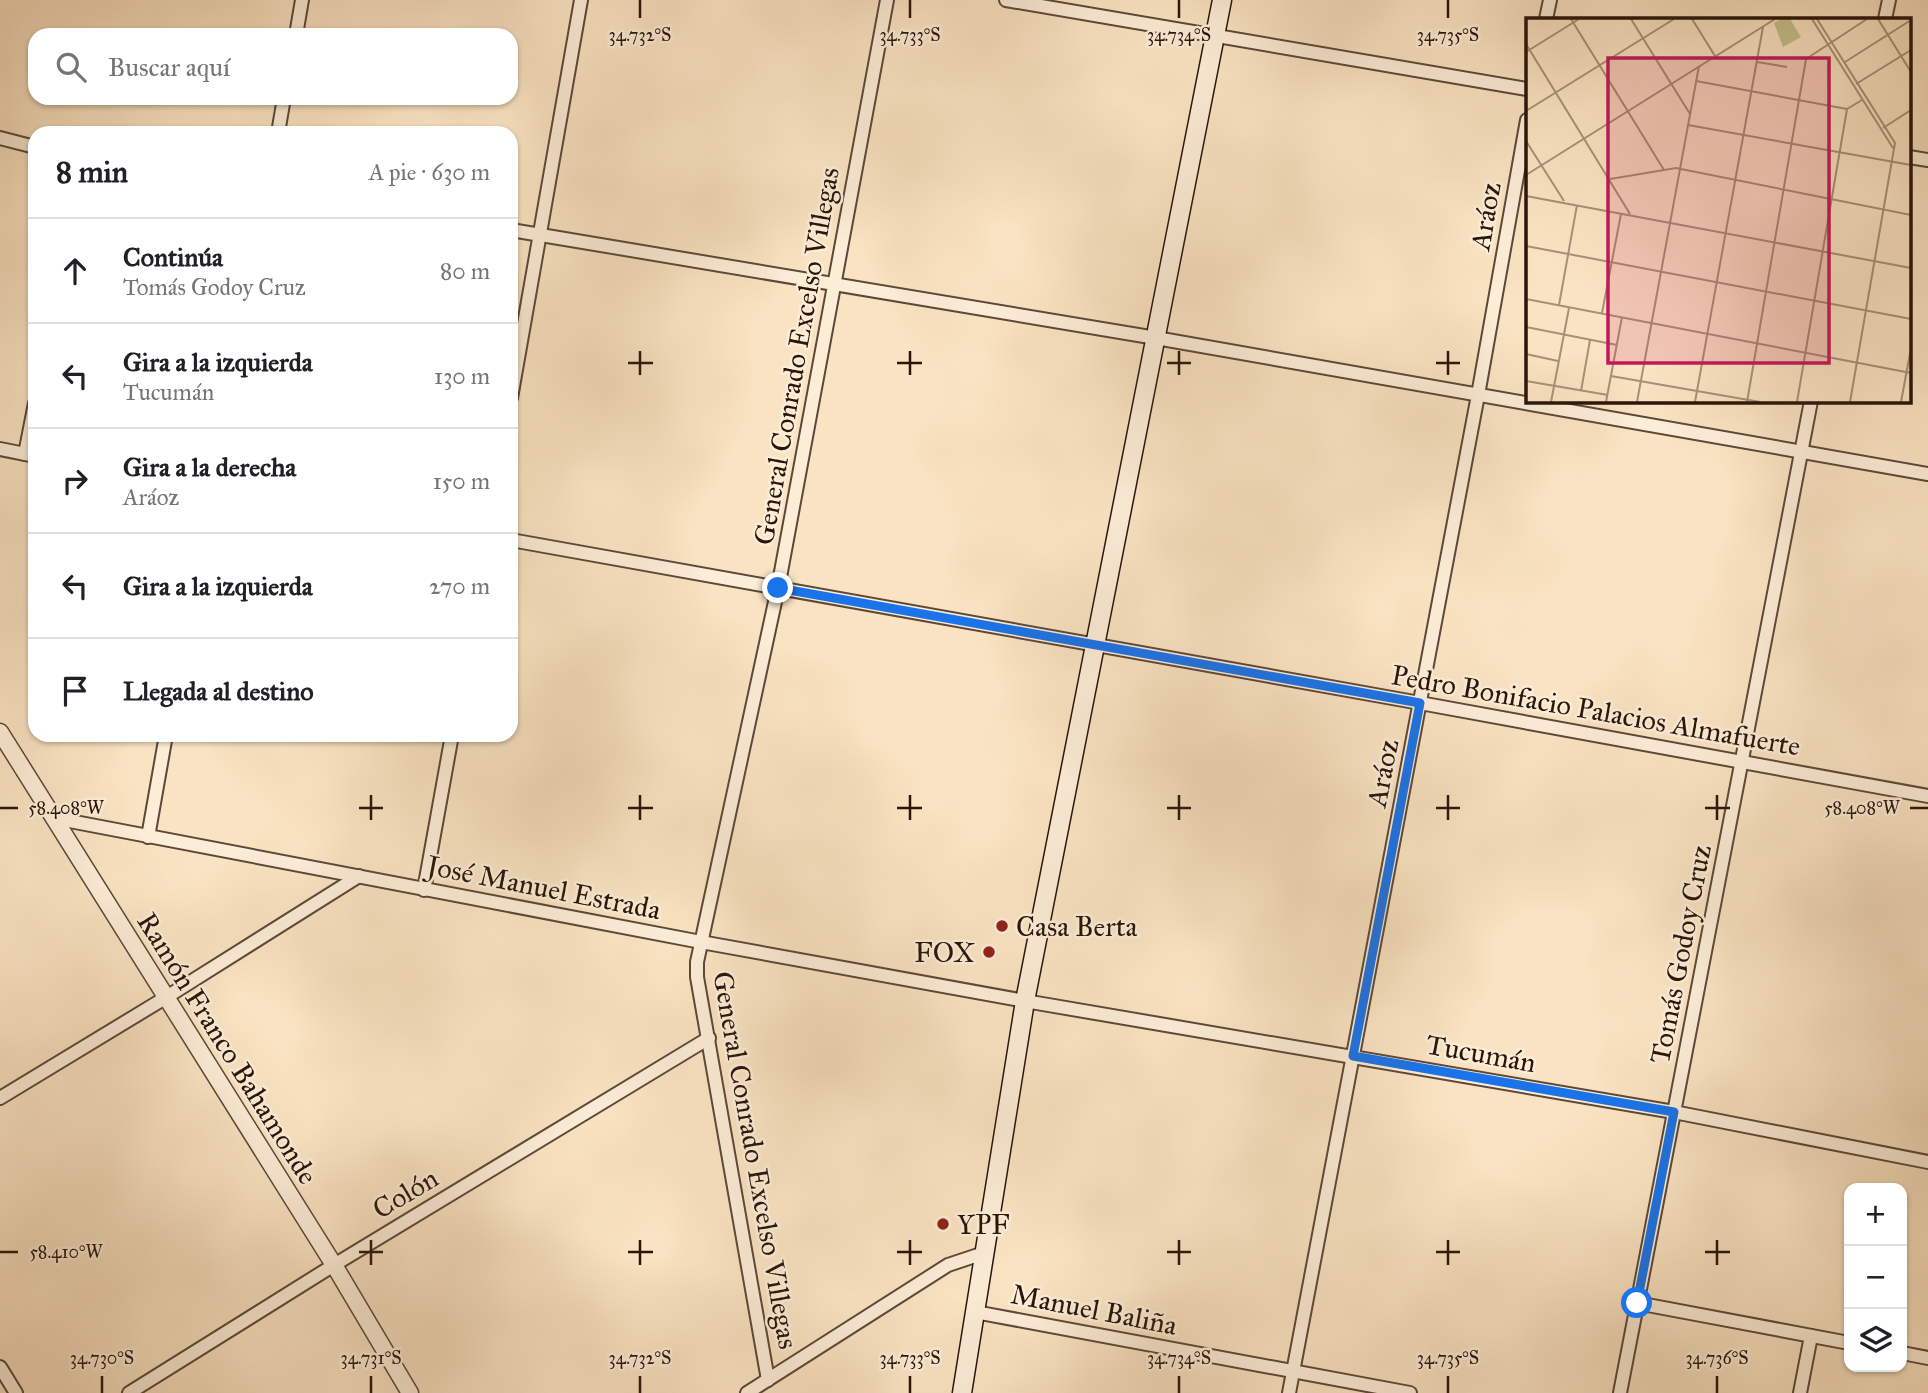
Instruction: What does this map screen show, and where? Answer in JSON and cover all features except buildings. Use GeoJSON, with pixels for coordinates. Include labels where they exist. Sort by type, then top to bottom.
{"type":"FeatureCollection","features":[{"type":"Feature","properties":{"kind":"main road"},"geometry":{"type":"LineString","coordinates":[[962,1393],[1025,1001],[1222,0]]}},
{"type":"Feature","properties":{"kind":"street"},"geometry":{"type":"LineString","coordinates":[[297,28],[302,0]]}},
{"type":"Feature","properties":{"kind":"street"},"geometry":{"type":"LineString","coordinates":[[518,359],[581,0]]}},
{"type":"Feature","properties":{"kind":"street","name":"General Conrado Excelso Villegas"},"geometry":{"type":"LineString","coordinates":[[768,1380],[697,977],[701,942],[778,588],[887,0]]}},
{"type":"Feature","properties":{"kind":"street"},"geometry":{"type":"LineString","coordinates":[[1006,0],[1526,89]]}},
{"type":"Feature","properties":{"kind":"street"},"geometry":{"type":"LineString","coordinates":[[1546,18],[1550,0]]}},
{"type":"Feature","properties":{"kind":"street"},"geometry":{"type":"LineString","coordinates":[[1885,18],[1889,0]]}},
{"type":"Feature","properties":{"kind":"street"},"geometry":{"type":"LineString","coordinates":[[279,126],[283,105]]}},
{"type":"Feature","properties":{"kind":"street","name":"Aráoz"},"geometry":{"type":"LineString","coordinates":[[1289,1393],[1478,395],[1526,126]]}},
{"type":"Feature","properties":{"kind":"street"},"geometry":{"type":"LineString","coordinates":[[0,138],[28,145]]}},
{"type":"Feature","properties":{"kind":"street"},"geometry":{"type":"LineString","coordinates":[[1910,157],[1928,160]]}},
{"type":"Feature","properties":{"kind":"street"},"geometry":{"type":"LineString","coordinates":[[518,231],[1156,338],[1928,474]]}},
{"type":"Feature","properties":{"kind":"street","name":"Tomás Godoy Cruz"},"geometry":{"type":"LineString","coordinates":[[1620,1393],[1811,402]]}},
{"type":"Feature","properties":{"kind":"street"},"geometry":{"type":"LineString","coordinates":[[0,449],[28,455]]}},
{"type":"Feature","properties":{"kind":"street","name":"Pedro Bonifacio Palacios Almafuerte"},"geometry":{"type":"LineString","coordinates":[[518,541],[1928,796]]}},
{"type":"Feature","properties":{"kind":"street","name":"Ramón Franco Bahamonde"},"geometry":{"type":"LineString","coordinates":[[0,732],[334,1265],[410,1393]]}},
{"type":"Feature","properties":{"kind":"street"},"geometry":{"type":"LineString","coordinates":[[148,838],[165,742]]}},
{"type":"Feature","properties":{"kind":"street"},"geometry":{"type":"LineString","coordinates":[[424,890],[451,742]]}},
{"type":"Feature","properties":{"kind":"street","name":"José Manuel Estrada"},"geometry":{"type":"LineString","coordinates":[[54,818],[148,838],[1025,1001]]}},
{"type":"Feature","properties":{"kind":"street"},"geometry":{"type":"LineString","coordinates":[[0,1098],[359,876]]}},
{"type":"Feature","properties":{"kind":"street","name":"Tucumán"},"geometry":{"type":"LineString","coordinates":[[1025,1001],[1674,1112],[1928,1162]]}},
{"type":"Feature","properties":{"kind":"street","name":"Colón"},"geometry":{"type":"LineString","coordinates":[[129,1393],[334,1265],[709,1038]]}},
{"type":"Feature","properties":{"kind":"street"},"geometry":{"type":"LineString","coordinates":[[747,1393],[948,1265],[984,1253]]}},
{"type":"Feature","properties":{"kind":"street"},"geometry":{"type":"LineString","coordinates":[[1637,1303],[1844,1342]]}},
{"type":"Feature","properties":{"kind":"street","name":"Manuel Baliña"},"geometry":{"type":"LineString","coordinates":[[975,1312],[1410,1393]]}},
{"type":"Feature","properties":{"kind":"street"},"geometry":{"type":"LineString","coordinates":[[1800,1393],[1811,1336]]}},
{"type":"Feature","properties":{"kind":"street"},"geometry":{"type":"LineString","coordinates":[[1907,1354],[1928,1358]]}},
{"type":"Feature","properties":{"kind":"street"},"geometry":{"type":"LineString","coordinates":[[0,1367],[16,1393]]}},
{"type":"Feature","properties":{"kind":"place","name":"Casa Berta"},"geometry":{"type":"Point","coordinates":[1002,926]}},
{"type":"Feature","properties":{"kind":"place","name":"FOX"},"geometry":{"type":"Point","coordinates":[989,952]}},
{"type":"Feature","properties":{"kind":"place","name":"YPF"},"geometry":{"type":"Point","coordinates":[943,1224]}},
{"type":"Feature","properties":{"kind":"route"},"geometry":{"type":"LineString","coordinates":[[778,588],[1420,703],[1353,1056],[1674,1112],[1637,1303]]}}]}
